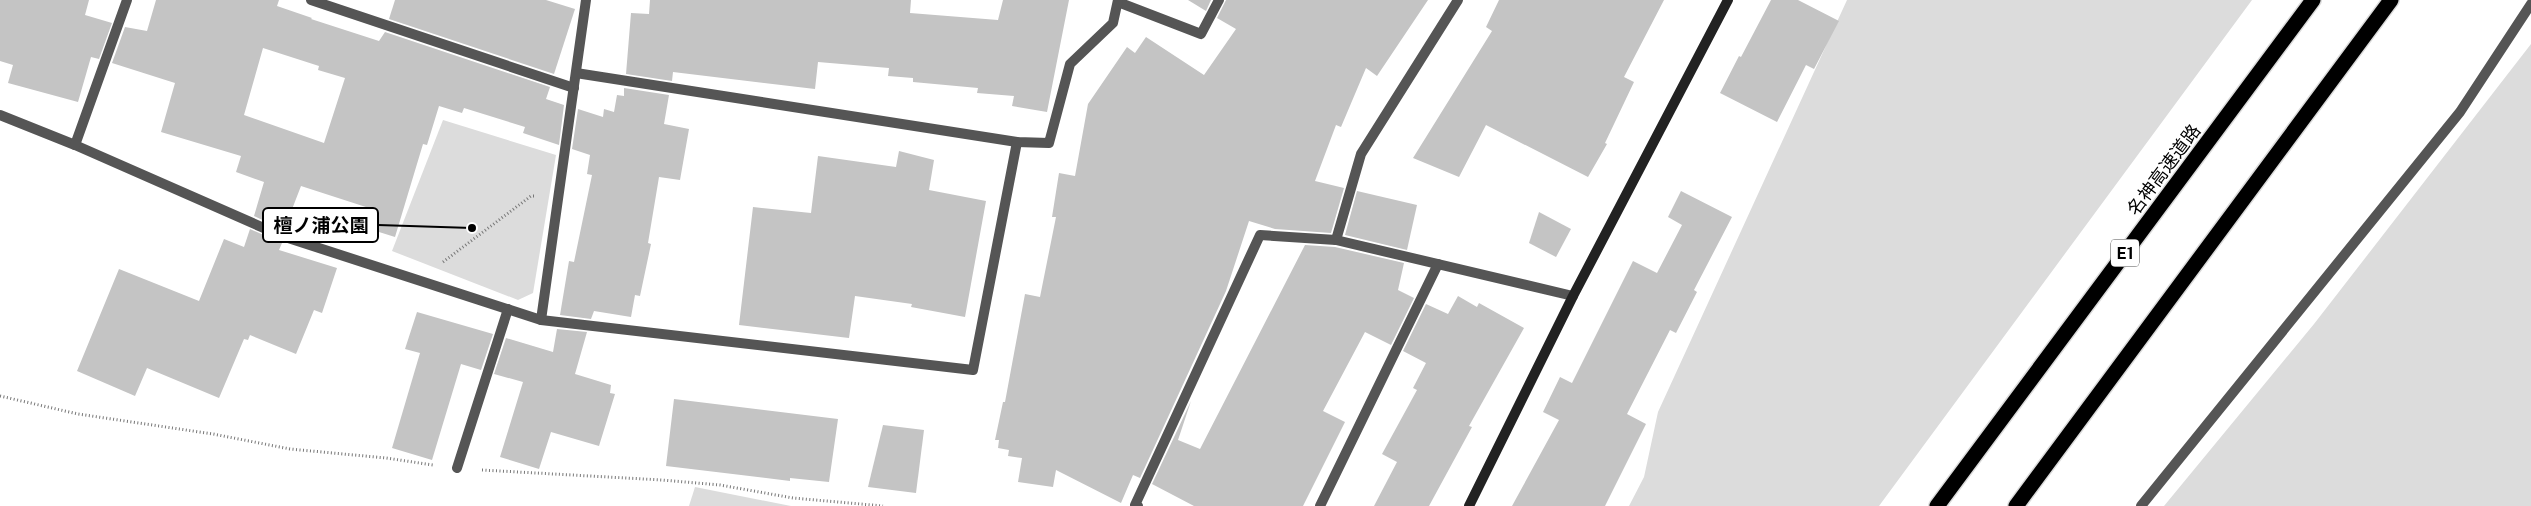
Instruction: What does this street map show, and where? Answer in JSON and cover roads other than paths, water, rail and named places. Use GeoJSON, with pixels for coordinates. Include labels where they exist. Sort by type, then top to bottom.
{"type":"FeatureCollection","features":[{"type":"Feature","properties":{"kind":"highway","name":"名神高速道路"},"geometry":{"type":"LineString","coordinates":[[1937,506],[2313,0]]}},
{"type":"Feature","properties":{"kind":"highway"},"geometry":{"type":"LineString","coordinates":[[2016,506],[2391,0]]}},
{"type":"Feature","properties":{"kind":"street"},"geometry":{"type":"LineString","coordinates":[[75,145],[127,0]]}},
{"type":"Feature","properties":{"kind":"street"},"geometry":{"type":"LineString","coordinates":[[311,0],[574,88]]}},
{"type":"Feature","properties":{"kind":"street"},"geometry":{"type":"LineString","coordinates":[[541,320],[586,0]]}},
{"type":"Feature","properties":{"kind":"street"},"geometry":{"type":"LineString","coordinates":[[576,73],[1018,142],[1049,143],[1070,64],[1112,23],[1118,1],[1201,34],[1219,0]]}},
{"type":"Feature","properties":{"kind":"street"},"geometry":{"type":"LineString","coordinates":[[1336,240],[1361,154],[1458,0]]}},
{"type":"Feature","properties":{"kind":"street"},"geometry":{"type":"LineString","coordinates":[[1470,506],[1573,296],[1728,0]]}},
{"type":"Feature","properties":{"kind":"street"},"geometry":{"type":"LineString","coordinates":[[2142,506],[2460,112],[2531,4]]}},
{"type":"Feature","properties":{"kind":"street"},"geometry":{"type":"LineString","coordinates":[[0,115],[75,145],[282,236],[541,320],[973,370],[1018,142]]}},
{"type":"Feature","properties":{"kind":"street"},"geometry":{"type":"LineString","coordinates":[[1138,506],[1135,505],[1260,235],[1336,240],[1573,296]]}},
{"type":"Feature","properties":{"kind":"street"},"geometry":{"type":"LineString","coordinates":[[1320,506],[1438,264]]}},
{"type":"Feature","properties":{"kind":"street"},"geometry":{"type":"LineString","coordinates":[[457,468],[508,309]]}},
{"type":"Feature","properties":{"kind":"place","name":"檀ノ浦公園"},"geometry":{"type":"Point","coordinates":[472,228]}}]}
